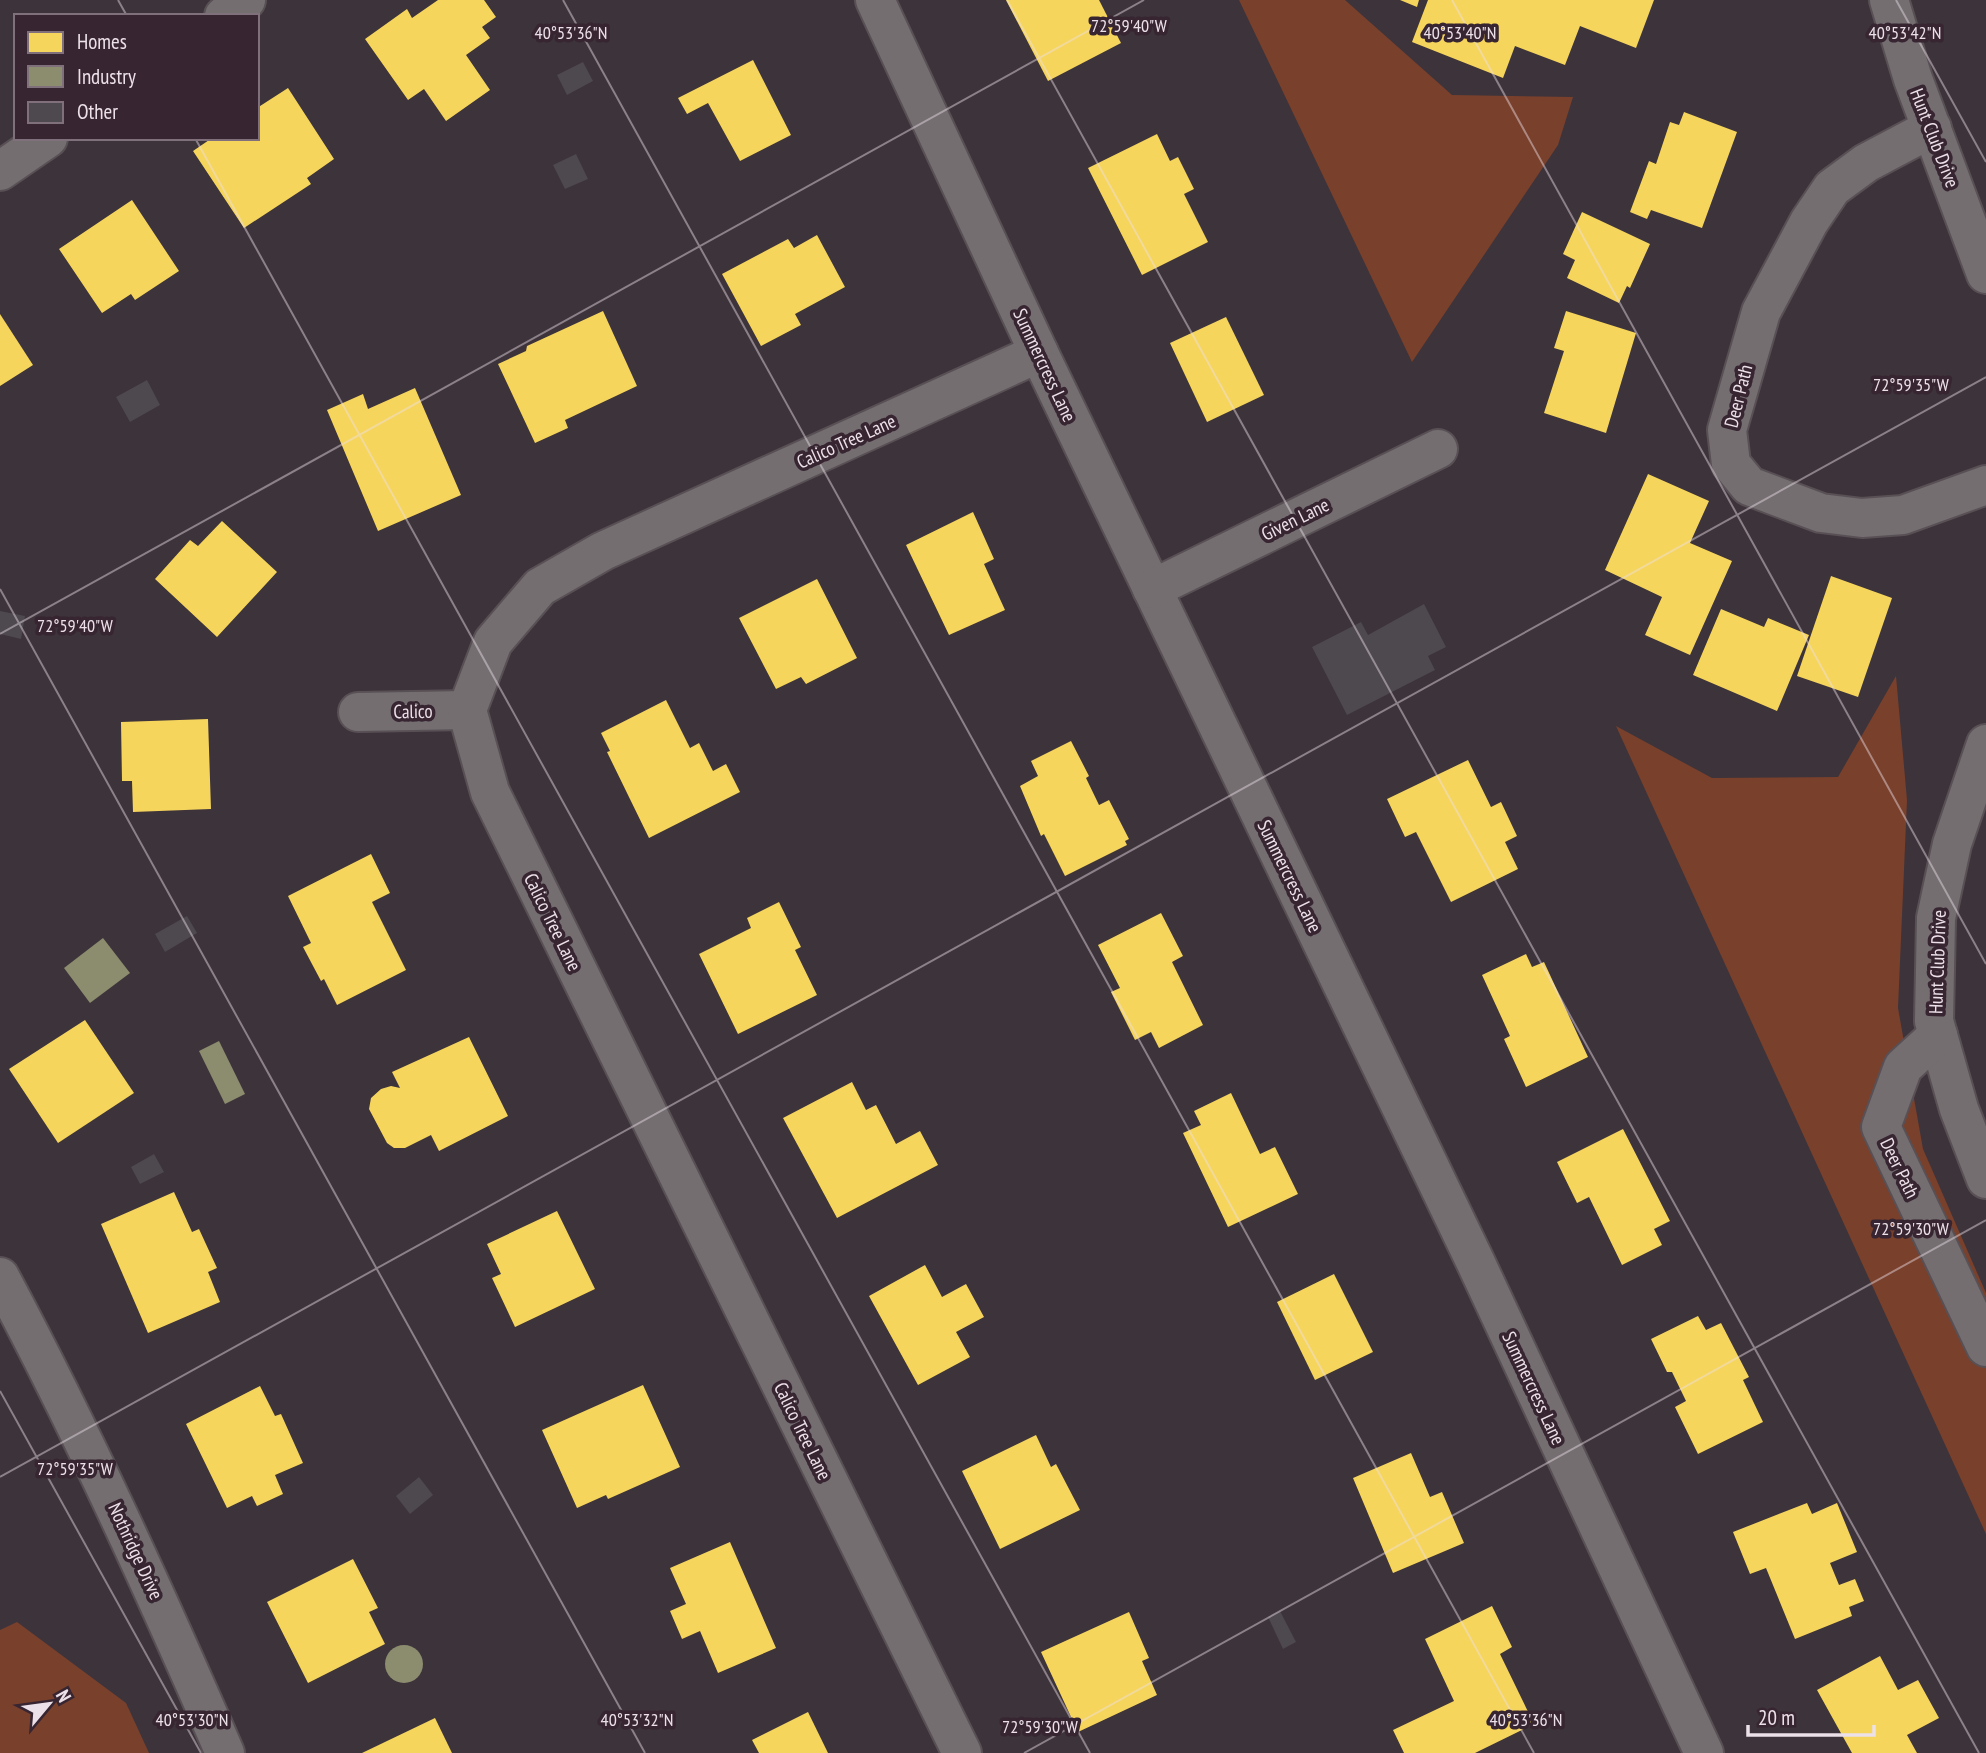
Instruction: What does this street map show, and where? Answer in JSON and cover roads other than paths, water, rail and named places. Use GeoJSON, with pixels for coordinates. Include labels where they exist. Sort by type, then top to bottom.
{"type":"FeatureCollection","features":[{"type":"Feature","properties":{"kind":"street"},"geometry":{"type":"LineString","coordinates":[[227,14],[246,0]]}},
{"type":"Feature","properties":{"kind":"street","name":"Summercress Lane"},"geometry":{"type":"LineString","coordinates":[[875,0],[1039,353],[1475,1261],[1704,1753]]}},
{"type":"Feature","properties":{"kind":"street","name":"Hunt Club Drive"},"geometry":{"type":"LineString","coordinates":[[1889,0],[1913,79],[1986,274]]}},
{"type":"Feature","properties":{"kind":"street","name":"Deer Path"},"geometry":{"type":"LineString","coordinates":[[1931,128],[1867,163],[1832,188],[1809,222],[1761,312],[1727,430],[1731,464],[1749,486],[1821,513],[1862,519],[1903,515],[1986,485]]}},
{"type":"Feature","properties":{"kind":"street"},"geometry":{"type":"LineString","coordinates":[[0,171],[44,140]]}},
{"type":"Feature","properties":{"kind":"street","name":"Calico Tree Lane"},"geometry":{"type":"LineString","coordinates":[[961,1753],[490,792],[467,710],[493,642],[540,587],[603,551],[1039,353]]}},
{"type":"Feature","properties":{"kind":"street","name":"Given Lane"},"geometry":{"type":"LineString","coordinates":[[1152,589],[1438,449]]}},
{"type":"Feature","properties":{"kind":"street","name":"Calico"},"geometry":{"type":"LineString","coordinates":[[358,712],[467,710]]}},
{"type":"Feature","properties":{"kind":"street","name":"Hunt Club Drive"},"geometry":{"type":"LineString","coordinates":[[1986,744],[1952,844],[1936,918],[1934,1021],[1959,1109],[1986,1179]]}},
{"type":"Feature","properties":{"kind":"street","name":"Deer Path"},"geometry":{"type":"LineString","coordinates":[[1938,1035],[1903,1067],[1881,1127],[1986,1347]]}},
{"type":"Feature","properties":{"kind":"street","name":"Nothridge Drive"},"geometry":{"type":"LineString","coordinates":[[0,1278],[77,1426],[160,1602],[225,1753]]}}]}
